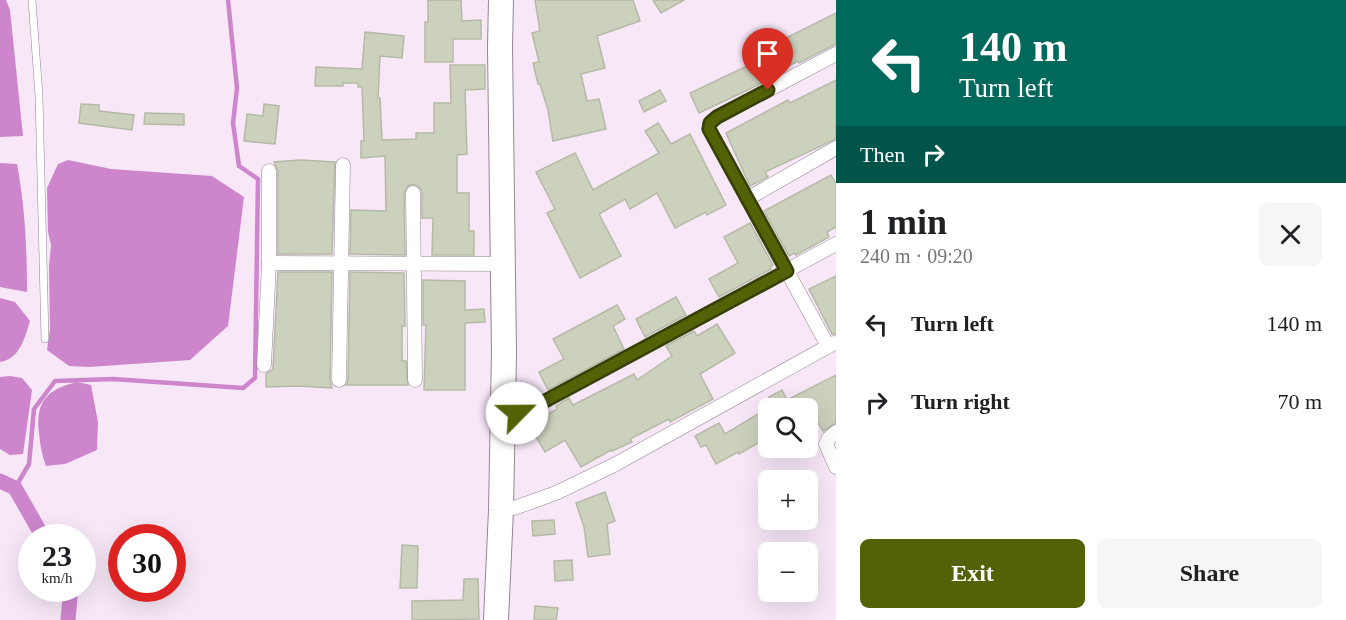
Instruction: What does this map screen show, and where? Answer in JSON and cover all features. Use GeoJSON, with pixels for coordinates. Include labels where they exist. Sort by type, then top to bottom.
{"type":"FeatureCollection","features":[{"type":"Feature","properties":{"kind":"highway"},"geometry":{"type":"LineString","coordinates":[[496,620],[504,353],[501,0]]}},
{"type":"Feature","properties":{"kind":"highway"},"geometry":{"type":"LineString","coordinates":[[512,620],[517,413],[515,0]]}},
{"type":"Feature","properties":{"kind":"street"},"geometry":{"type":"LineString","coordinates":[[514,508],[556,493],[614,465],[832,344],[787,271],[709,129],[710,123],[717,117],[836,54]]}},
{"type":"Feature","properties":{"kind":"street"},"geometry":{"type":"LineString","coordinates":[[747,199],[836,148]]}},
{"type":"Feature","properties":{"kind":"street"},"geometry":{"type":"LineString","coordinates":[[339,380],[343,165]]}},
{"type":"Feature","properties":{"kind":"street"},"geometry":{"type":"LineString","coordinates":[[264,365],[269,171]]}},
{"type":"Feature","properties":{"kind":"street"},"geometry":{"type":"LineString","coordinates":[[413,193],[415,380]]}},
{"type":"Feature","properties":{"kind":"street"},"geometry":{"type":"LineString","coordinates":[[517,413],[532,408],[836,244]]}},
{"type":"Feature","properties":{"kind":"street"},"geometry":{"type":"LineString","coordinates":[[268,263],[503,264]]}},
{"type":"Feature","properties":{"kind":"street"},"geometry":{"type":"LineString","coordinates":[[836,432],[826,444],[836,467]]}},
{"type":"Feature","properties":{"kind":"lane"},"geometry":{"type":"LineString","coordinates":[[32,0],[39,96],[45,339]]}},
{"type":"Feature","properties":{"kind":"shaded area"},"geometry":{"type":"Polygon","coordinates":[[[0,0],[6,0],[10,10],[23,136],[0,137],[0,0]]]}},
{"type":"Feature","properties":{"kind":"shaded area"},"geometry":{"type":"Polygon","coordinates":[[[68,160],[111,169],[212,176],[244,197],[228,326],[190,360],[89,367],[69,366],[47,350],[50,329],[51,245],[48,232],[47,188],[58,164],[68,160]]]}},
{"type":"Feature","properties":{"kind":"shaded area"},"geometry":{"type":"Polygon","coordinates":[[[0,163],[17,164],[25,228],[27,292],[0,287],[0,163]]]}},
{"type":"Feature","properties":{"kind":"shaded area"},"geometry":{"type":"Polygon","coordinates":[[[0,298],[15,302],[30,321],[24,340],[17,352],[7,360],[0,362],[0,298]]]}},
{"type":"Feature","properties":{"kind":"shaded area"},"geometry":{"type":"Polygon","coordinates":[[[0,377],[22,378],[32,390],[23,454],[10,455],[0,449],[0,377]]]}},
{"type":"Feature","properties":{"kind":"shaded area"},"geometry":{"type":"Polygon","coordinates":[[[77,382],[91,385],[98,422],[97,450],[65,464],[46,466],[41,450],[38,422],[41,405],[51,393],[77,382]]]}},
{"type":"Feature","properties":{"kind":"building"},"geometry":{"type":"Polygon","coordinates":[[[428,0],[461,0],[462,21],[481,20],[481,39],[453,39],[453,62],[425,62],[425,22],[428,22],[428,0]]]}},
{"type":"Feature","properties":{"kind":"building"},"geometry":{"type":"Polygon","coordinates":[[[535,0],[633,0],[640,21],[597,36],[605,68],[581,74],[587,101],[599,99],[606,129],[553,141],[548,110],[533,63],[539,62],[532,33],[540,31],[535,0]]]}},
{"type":"Feature","properties":{"kind":"building"},"geometry":{"type":"Polygon","coordinates":[[[653,0],[684,0],[661,13],[653,0]]]}},
{"type":"Feature","properties":{"kind":"building"},"geometry":{"type":"Polygon","coordinates":[[[836,13],[836,44],[799,63],[798,61],[752,88],[699,113],[690,93],[768,56],[767,53],[789,42],[786,38],[836,13]]]}},
{"type":"Feature","properties":{"kind":"building"},"geometry":{"type":"Polygon","coordinates":[[[365,32],[404,36],[402,58],[380,56],[378,98],[380,98],[382,140],[416,139],[416,133],[434,133],[434,103],[451,103],[450,65],[485,65],[485,89],[465,90],[467,154],[457,155],[457,193],[469,193],[469,231],[474,231],[474,255],[432,255],[433,218],[422,218],[422,192],[413,184],[408,186],[404,193],[405,255],[350,254],[351,210],[386,211],[385,156],[361,158],[361,141],[364,141],[362,87],[358,87],[358,83],[343,83],[343,86],[315,86],[316,67],[362,69],[365,32]]]}},
{"type":"Feature","properties":{"kind":"building"},"geometry":{"type":"Polygon","coordinates":[[[836,80],[836,139],[765,172],[768,177],[750,186],[726,133],[788,100],[790,103],[836,80]]]}},
{"type":"Feature","properties":{"kind":"building"},"geometry":{"type":"Polygon","coordinates":[[[660,90],[666,101],[644,112],[639,101],[660,90]]]}},
{"type":"Feature","properties":{"kind":"building"},"geometry":{"type":"Polygon","coordinates":[[[81,104],[99,105],[99,111],[134,115],[132,130],[79,123],[81,104]]]}},
{"type":"Feature","properties":{"kind":"building"},"geometry":{"type":"Polygon","coordinates":[[[264,104],[279,106],[275,144],[244,141],[247,114],[263,116],[264,104]]]}},
{"type":"Feature","properties":{"kind":"building"},"geometry":{"type":"Polygon","coordinates":[[[145,113],[184,114],[184,125],[144,124],[145,113]]]}},
{"type":"Feature","properties":{"kind":"building"},"geometry":{"type":"Polygon","coordinates":[[[658,123],[671,144],[690,134],[726,205],[707,215],[706,212],[675,228],[657,193],[630,209],[625,199],[599,214],[621,256],[580,278],[547,213],[555,209],[536,172],[575,153],[593,190],[659,153],[645,131],[658,123]]]}},
{"type":"Feature","properties":{"kind":"building"},"geometry":{"type":"Polygon","coordinates":[[[301,160],[335,162],[332,254],[278,254],[278,171],[274,162],[301,160]]]}},
{"type":"Feature","properties":{"kind":"building"},"geometry":{"type":"Polygon","coordinates":[[[831,175],[836,184],[836,227],[827,232],[829,237],[796,255],[794,253],[789,256],[764,211],[831,175]]]}},
{"type":"Feature","properties":{"kind":"building"},"geometry":{"type":"Polygon","coordinates":[[[750,223],[773,265],[771,269],[719,297],[709,279],[738,263],[724,237],[750,223]]]}},
{"type":"Feature","properties":{"kind":"building"},"geometry":{"type":"Polygon","coordinates":[[[278,272],[332,272],[330,380],[332,388],[266,387],[266,374],[273,369],[278,272]]]}},
{"type":"Feature","properties":{"kind":"building"},"geometry":{"type":"Polygon","coordinates":[[[350,272],[404,273],[405,326],[402,326],[402,361],[406,361],[408,385],[346,385],[348,380],[350,272]]]}},
{"type":"Feature","properties":{"kind":"building"},"geometry":{"type":"Polygon","coordinates":[[[836,276],[836,334],[832,334],[809,289],[836,276]]]}},
{"type":"Feature","properties":{"kind":"building"},"geometry":{"type":"Polygon","coordinates":[[[423,280],[465,281],[465,310],[484,309],[485,322],[465,323],[465,390],[424,390],[426,325],[423,325],[423,280]]]}},
{"type":"Feature","properties":{"kind":"building"},"geometry":{"type":"Polygon","coordinates":[[[676,297],[686,315],[645,337],[636,319],[676,297]]]}},
{"type":"Feature","properties":{"kind":"building"},"geometry":{"type":"Polygon","coordinates":[[[617,305],[625,319],[613,326],[624,349],[548,390],[539,372],[564,359],[553,339],[617,305]]]}},
{"type":"Feature","properties":{"kind":"building"},"geometry":{"type":"Polygon","coordinates":[[[717,324],[735,353],[700,374],[713,399],[670,422],[669,419],[630,439],[632,442],[611,450],[581,467],[565,440],[545,452],[529,425],[557,409],[556,406],[569,398],[573,405],[634,374],[637,380],[672,356],[666,346],[694,331],[697,336],[717,324]]]}},
{"type":"Feature","properties":{"kind":"building"},"geometry":{"type":"Polygon","coordinates":[[[836,375],[836,423],[823,431],[818,422],[818,398],[791,398],[836,375]]]}},
{"type":"Feature","properties":{"kind":"building"},"geometry":{"type":"Polygon","coordinates":[[[782,390],[786,398],[770,398],[769,397],[782,390]]]}},
{"type":"Feature","properties":{"kind":"building"},"geometry":{"type":"Polygon","coordinates":[[[758,414],[758,443],[716,464],[706,445],[701,447],[695,436],[719,423],[725,434],[758,414]]]}},
{"type":"Feature","properties":{"kind":"building"},"geometry":{"type":"Polygon","coordinates":[[[605,492],[615,521],[607,524],[610,554],[588,557],[584,527],[576,503],[605,492]]]}},
{"type":"Feature","properties":{"kind":"building"},"geometry":{"type":"Polygon","coordinates":[[[554,520],[555,534],[533,536],[532,521],[554,520]]]}},
{"type":"Feature","properties":{"kind":"building"},"geometry":{"type":"Polygon","coordinates":[[[402,545],[418,546],[417,588],[400,588],[402,545]]]}},
{"type":"Feature","properties":{"kind":"building"},"geometry":{"type":"Polygon","coordinates":[[[572,560],[573,580],[555,581],[554,561],[572,560]]]}},
{"type":"Feature","properties":{"kind":"building"},"geometry":{"type":"Polygon","coordinates":[[[464,579],[478,579],[479,619],[412,620],[412,601],[463,600],[464,579]]]}},
{"type":"Feature","properties":{"kind":"building"},"geometry":{"type":"Polygon","coordinates":[[[535,606],[558,608],[556,620],[534,620],[535,606]]]}},
{"type":"Feature","properties":{"kind":"waterway"},"geometry":{"type":"LineString","coordinates":[[15,488],[29,464],[34,409],[55,381],[113,379],[243,388],[255,378],[258,179],[239,166],[233,123],[237,88],[228,0]]}},
{"type":"Feature","properties":{"kind":"waterway"},"geometry":{"type":"LineString","coordinates":[[0,481],[15,488],[36,524]]}},
{"type":"Feature","properties":{"kind":"waterway"},"geometry":{"type":"LineString","coordinates":[[68,620],[70,602]]}},
{"type":"Feature","properties":{"kind":"route"},"geometry":{"type":"LineString","coordinates":[[517,413],[532,408],[787,271],[709,129],[710,123],[717,117],[768,90]]}}]}
